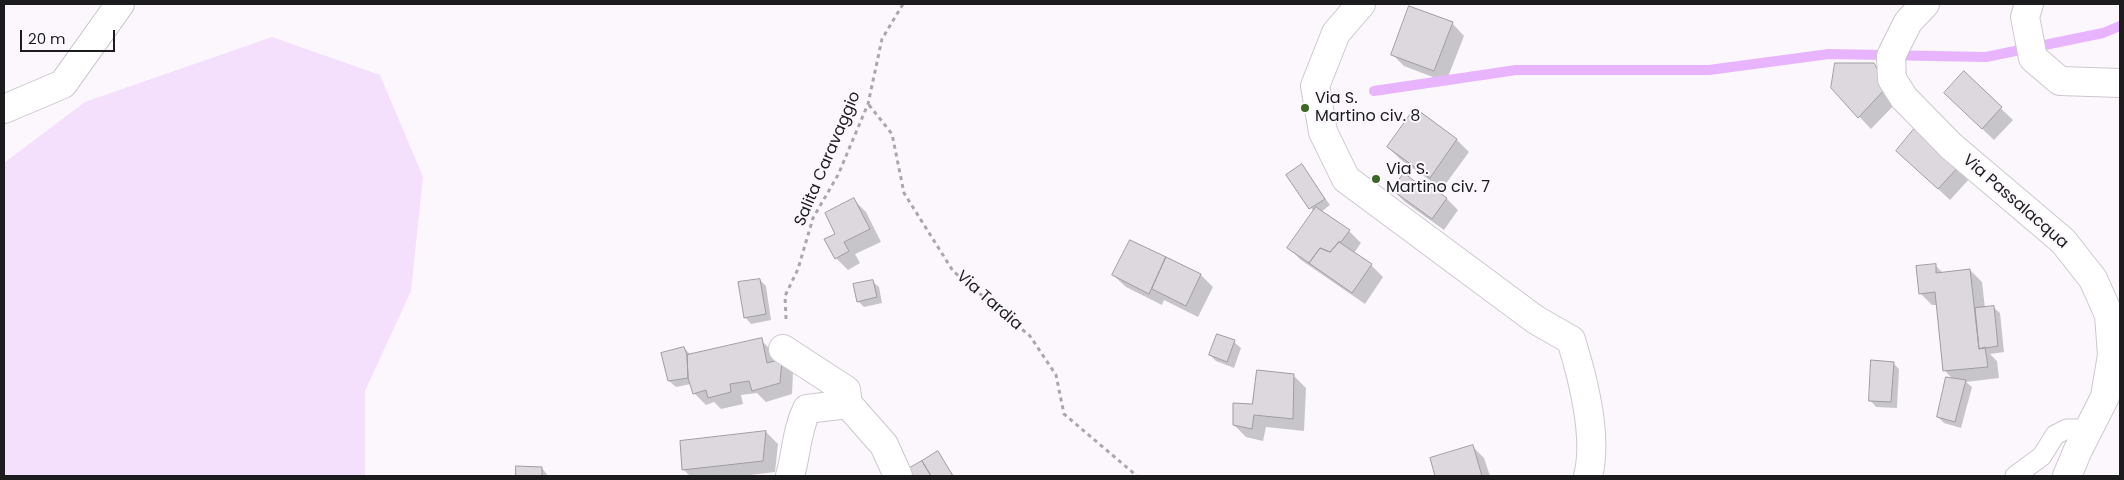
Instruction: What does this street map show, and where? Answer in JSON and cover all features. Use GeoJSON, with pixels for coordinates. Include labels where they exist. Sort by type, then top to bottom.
{"type":"FeatureCollection","features":[{"type":"Feature","properties":{"kind":"street"},"geometry":{"type":"LineString","coordinates":[[4,109],[63,84],[120,4]]}},
{"type":"Feature","properties":{"kind":"street"},"geometry":{"type":"LineString","coordinates":[[1362,4],[1336,33],[1315,86],[1323,132],[1346,179],[1536,320],[1571,340],[1582,376],[1589,425],[1592,462],[1588,476]]}},
{"type":"Feature","properties":{"kind":"street","name":"Via Passalacqua"},"geometry":{"type":"LineString","coordinates":[[1925,4],[1908,22],[1891,56],[1892,80],[1904,98],[1951,146],[2063,241],[2093,279],[2109,315],[2112,355],[2105,397],[2067,476]]}},
{"type":"Feature","properties":{"kind":"street"},"geometry":{"type":"LineString","coordinates":[[2029,4],[2025,17],[2033,58],[2060,81],[2120,83]]}},
{"type":"Feature","properties":{"kind":"street"},"geometry":{"type":"LineString","coordinates":[[784,349],[846,390],[848,404],[884,446],[898,476]]}},
{"type":"Feature","properties":{"kind":"street"},"geometry":{"type":"LineString","coordinates":[[790,476],[795,459],[787,425],[807,409],[848,404]]}},
{"type":"Feature","properties":{"kind":"lane"},"geometry":{"type":"LineString","coordinates":[[2015,476],[2042,456],[2055,435],[2067,429],[2088,429]]}},
{"type":"Feature","properties":{"kind":"path","name":"Salita Caravaggio"},"geometry":{"type":"LineString","coordinates":[[784,349],[786,332],[785,296],[798,269],[814,218],[838,175],[868,104],[882,39],[903,4]]}},
{"type":"Feature","properties":{"kind":"path","name":"Via Tardia"},"geometry":{"type":"LineString","coordinates":[[868,104],[892,134],[904,193],[953,271],[1030,336],[1056,375],[1064,414],[1137,476]]}},
{"type":"Feature","properties":{"kind":"shaded area"},"geometry":{"type":"Polygon","coordinates":[[[272,37],[380,75],[423,177],[411,291],[365,391],[365,476],[4,476],[4,163],[85,102],[272,37]]]}},
{"type":"Feature","properties":{"kind":"building"},"geometry":{"type":"Polygon","coordinates":[[[1409,6],[1453,22],[1434,71],[1391,55],[1409,6]]]}},
{"type":"Feature","properties":{"kind":"building"},"geometry":{"type":"Polygon","coordinates":[[[1835,63],[1874,63],[1887,87],[1858,118],[1831,88],[1835,63]]]}},
{"type":"Feature","properties":{"kind":"building"},"geometry":{"type":"Polygon","coordinates":[[[1964,71],[2002,107],[1982,129],[1944,93],[1964,71]]]}},
{"type":"Feature","properties":{"kind":"building"},"geometry":{"type":"Polygon","coordinates":[[[1415,108],[1457,139],[1430,178],[1387,147],[1415,108]]]}},
{"type":"Feature","properties":{"kind":"building"},"geometry":{"type":"Polygon","coordinates":[[[1914,129],[1960,165],[1938,189],[1896,151],[1914,129]]]}},
{"type":"Feature","properties":{"kind":"building"},"geometry":{"type":"Polygon","coordinates":[[[1302,164],[1325,199],[1309,209],[1286,175],[1302,164]]]}},
{"type":"Feature","properties":{"kind":"building"},"geometry":{"type":"Polygon","coordinates":[[[1404,173],[1421,186],[1425,183],[1447,198],[1432,219],[1392,190],[1404,173]]]}},
{"type":"Feature","properties":{"kind":"building"},"geometry":{"type":"Polygon","coordinates":[[[854,198],[870,229],[844,242],[849,251],[835,259],[824,239],[835,234],[825,213],[854,198]]]}},
{"type":"Feature","properties":{"kind":"building"},"geometry":{"type":"Polygon","coordinates":[[[1316,207],[1350,230],[1330,252],[1320,248],[1309,263],[1287,248],[1316,207]]]}},
{"type":"Feature","properties":{"kind":"building"},"geometry":{"type":"Polygon","coordinates":[[[1130,240],[1166,257],[1149,294],[1112,275],[1130,240]]]}},
{"type":"Feature","properties":{"kind":"building"},"geometry":{"type":"Polygon","coordinates":[[[1339,242],[1372,264],[1352,293],[1309,263],[1320,248],[1330,252],[1339,242]]]}},
{"type":"Feature","properties":{"kind":"building"},"geometry":{"type":"Polygon","coordinates":[[[1166,257],[1201,274],[1186,306],[1152,289],[1166,257]]]}},
{"type":"Feature","properties":{"kind":"building"},"geometry":{"type":"Polygon","coordinates":[[[1936,264],[1936,273],[1970,269],[1979,349],[1985,347],[1988,367],[1943,371],[1935,292],[1919,294],[1916,266],[1936,264]]]}},
{"type":"Feature","properties":{"kind":"building"},"geometry":{"type":"Polygon","coordinates":[[[760,279],[766,314],[744,318],[738,282],[760,279]]]}},
{"type":"Feature","properties":{"kind":"building"},"geometry":{"type":"Polygon","coordinates":[[[873,280],[877,297],[857,302],[853,284],[873,280]]]}},
{"type":"Feature","properties":{"kind":"building"},"geometry":{"type":"Polygon","coordinates":[[[1994,306],[1998,346],[1979,349],[1975,308],[1994,306]]]}},
{"type":"Feature","properties":{"kind":"building"},"geometry":{"type":"Polygon","coordinates":[[[1217,334],[1235,340],[1227,362],[1209,355],[1217,334]]]}},
{"type":"Feature","properties":{"kind":"building"},"geometry":{"type":"Polygon","coordinates":[[[762,338],[767,363],[782,359],[780,383],[752,391],[749,381],[730,384],[731,392],[708,398],[706,390],[693,394],[688,378],[687,355],[762,338]]]}},
{"type":"Feature","properties":{"kind":"building"},"geometry":{"type":"Polygon","coordinates":[[[684,347],[687,355],[688,378],[668,381],[661,353],[684,347]]]}},
{"type":"Feature","properties":{"kind":"building"},"geometry":{"type":"Polygon","coordinates":[[[1871,360],[1894,362],[1891,402],[1869,401],[1871,360]]]}},
{"type":"Feature","properties":{"kind":"building"},"geometry":{"type":"Polygon","coordinates":[[[1257,370],[1294,374],[1293,419],[1254,415],[1252,429],[1233,425],[1233,403],[1252,404],[1257,370]]]}},
{"type":"Feature","properties":{"kind":"building"},"geometry":{"type":"Polygon","coordinates":[[[1946,377],[1966,380],[1955,422],[1937,417],[1946,377]]]}},
{"type":"Feature","properties":{"kind":"building"},"geometry":{"type":"Polygon","coordinates":[[[766,431],[763,461],[682,470],[680,441],[766,431]]]}},
{"type":"Feature","properties":{"kind":"building"},"geometry":{"type":"Polygon","coordinates":[[[1473,445],[1482,476],[1435,476],[1430,458],[1473,445]]]}},
{"type":"Feature","properties":{"kind":"building"},"geometry":{"type":"Polygon","coordinates":[[[938,451],[953,476],[931,476],[922,461],[938,451]]]}},
{"type":"Feature","properties":{"kind":"building"},"geometry":{"type":"Polygon","coordinates":[[[922,461],[931,476],[913,476],[908,469],[922,461]]]}},
{"type":"Feature","properties":{"kind":"building"},"geometry":{"type":"Polygon","coordinates":[[[516,466],[542,467],[542,476],[516,476],[516,466]]]}},
{"type":"Feature","properties":{"kind":"waterway"},"geometry":{"type":"LineString","coordinates":[[1374,91],[1516,70],[1709,70],[1829,54],[1986,57],[2103,33],[2120,26]]}},
{"type":"Feature","properties":{"kind":"place","name":"Via S. Martino civ. 8"},"geometry":{"type":"Point","coordinates":[1305,108]}},
{"type":"Feature","properties":{"kind":"place","name":"Via S. Martino civ. 7"},"geometry":{"type":"Point","coordinates":[1376,179]}}]}
